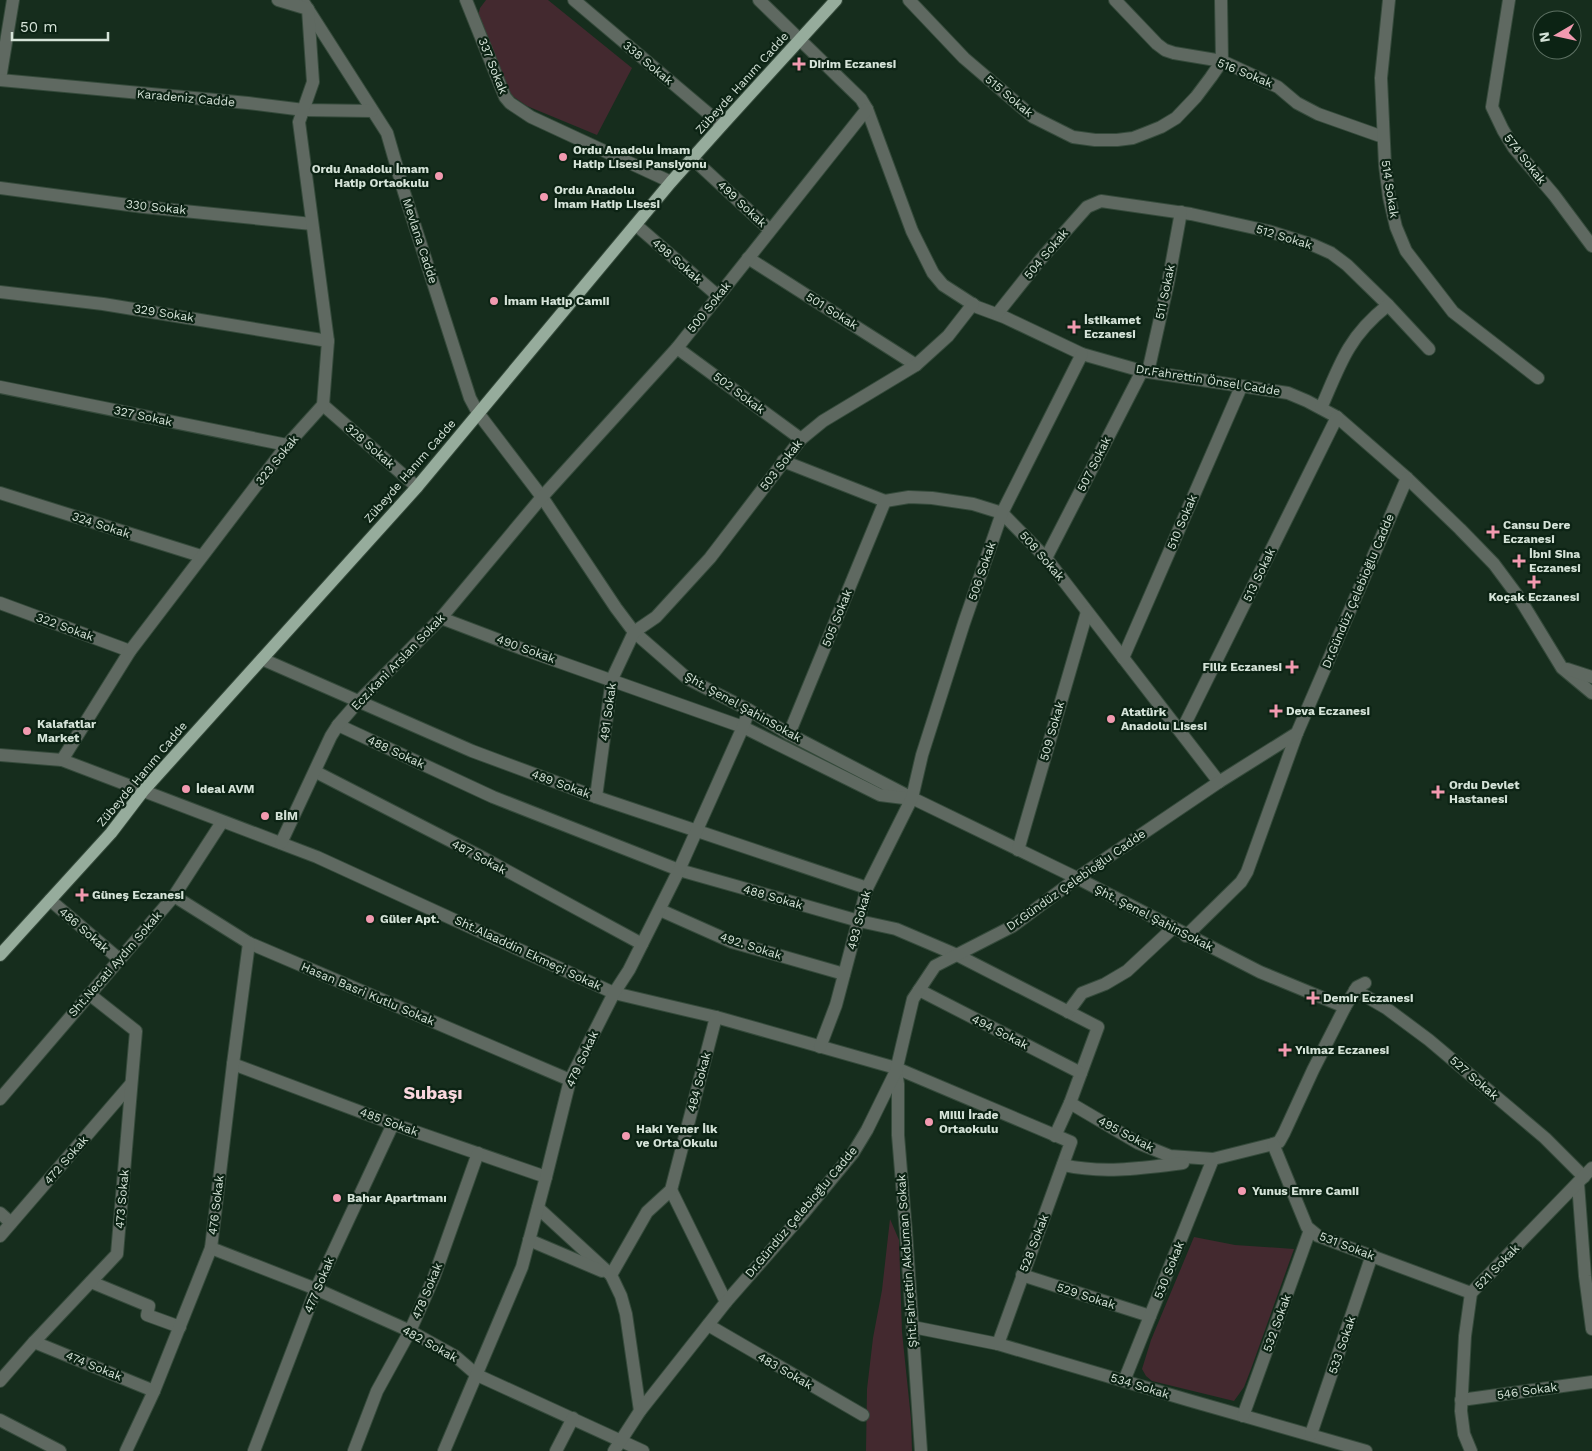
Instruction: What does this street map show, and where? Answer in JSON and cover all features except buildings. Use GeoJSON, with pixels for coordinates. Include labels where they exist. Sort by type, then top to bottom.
{"type":"FeatureCollection","features":[{"type":"Feature","properties":{"kind":"main road","name":"Zübeyde Hanım Cadde"},"geometry":{"type":"LineString","coordinates":[[0,955],[111,832],[143,791],[417,486],[671,182],[836,0]]}},
{"type":"Feature","properties":{"kind":"street"},"geometry":{"type":"LineString","coordinates":[[0,80],[13,0]]}},
{"type":"Feature","properties":{"kind":"street"},"geometry":{"type":"LineString","coordinates":[[278,0],[305,5],[313,82],[299,122],[328,341],[323,405]]}},
{"type":"Feature","properties":{"kind":"street","name":"337 Sokak"},"geometry":{"type":"LineString","coordinates":[[466,0],[505,97],[510,103],[531,117],[671,182]]}},
{"type":"Feature","properties":{"kind":"street","name":"Dr.Fahrettin Önsel Cadde"},"geometry":{"type":"LineString","coordinates":[[759,0],[861,99],[867,109],[912,231],[933,273],[943,285],[973,304],[1082,354],[1145,371],[1288,393],[1337,417],[1407,478],[1494,564],[1520,599],[1562,668],[1592,693]]}},
{"type":"Feature","properties":{"kind":"street","name":"515 Sokak"},"geometry":{"type":"LineString","coordinates":[[909,0],[964,58],[1032,117],[1073,136],[1095,140],[1117,140],[1133,138],[1160,127],[1176,118],[1196,97],[1222,61]]}},
{"type":"Feature","properties":{"kind":"street","name":"516 Sokak"},"geometry":{"type":"LineString","coordinates":[[1115,0],[1165,50],[1222,61],[1278,87],[1297,103],[1318,114],[1383,137]]}},
{"type":"Feature","properties":{"kind":"street"},"geometry":{"type":"LineString","coordinates":[[1221,0],[1222,61]]}},
{"type":"Feature","properties":{"kind":"street","name":"514 Sokak"},"geometry":{"type":"LineString","coordinates":[[1388,0],[1381,78],[1383,137],[1389,197],[1396,227],[1406,251],[1453,312],[1538,378]]}},
{"type":"Feature","properties":{"kind":"street","name":"574 Sokak"},"geometry":{"type":"LineString","coordinates":[[1508,0],[1492,107],[1514,148],[1554,195],[1592,246]]}},
{"type":"Feature","properties":{"kind":"street","name":"338 Sokak"},"geometry":{"type":"LineString","coordinates":[[580,2],[606,28],[722,124]]}},
{"type":"Feature","properties":{"kind":"street","name":"Mevlana Cadde"},"geometry":{"type":"LineString","coordinates":[[305,5],[387,133],[470,398],[478,413]]}},
{"type":"Feature","properties":{"kind":"street","name":"Karadeniz Cadde"},"geometry":{"type":"LineString","coordinates":[[0,80],[304,110],[372,112]]}},
{"type":"Feature","properties":{"kind":"street","name":"500 Sokak"},"geometry":{"type":"LineString","coordinates":[[542,497],[677,348],[867,109]]}},
{"type":"Feature","properties":{"kind":"street","name":"499 Sokak"},"geometry":{"type":"LineString","coordinates":[[692,158],[770,230]]}},
{"type":"Feature","properties":{"kind":"street","name":"330 Sokak"},"geometry":{"type":"LineString","coordinates":[[0,188],[144,207],[312,224]]}},
{"type":"Feature","properties":{"kind":"street","name":"512 Sokak"},"geometry":{"type":"LineString","coordinates":[[1101,201],[1181,212],[1268,231],[1331,253],[1347,265],[1388,305],[1429,349]]}},
{"type":"Feature","properties":{"kind":"street","name":"504 Sokak"},"geometry":{"type":"LineString","coordinates":[[997,314],[1040,260],[1087,207],[1101,201]]}},
{"type":"Feature","properties":{"kind":"street","name":"511 Sokak"},"geometry":{"type":"LineString","coordinates":[[1145,371],[1167,289],[1181,212]]}},
{"type":"Feature","properties":{"kind":"street","name":"498 Sokak"},"geometry":{"type":"LineString","coordinates":[[636,225],[718,296]]}},
{"type":"Feature","properties":{"kind":"street","name":"501 Sokak"},"geometry":{"type":"LineString","coordinates":[[748,258],[916,365]]}},
{"type":"Feature","properties":{"kind":"street","name":"329 Sokak"},"geometry":{"type":"LineString","coordinates":[[0,292],[103,304],[328,341]]}},
{"type":"Feature","properties":{"kind":"street","name":"503 Sokak"},"geometry":{"type":"LineString","coordinates":[[634,632],[656,617],[710,558],[801,439],[823,421],[916,365],[948,336],[973,304]]}},
{"type":"Feature","properties":{"kind":"street"},"geometry":{"type":"LineString","coordinates":[[1321,408],[1348,348],[1373,318],[1388,305]]}},
{"type":"Feature","properties":{"kind":"street","name":"502 Sokak"},"geometry":{"type":"LineString","coordinates":[[677,348],[801,439]]}},
{"type":"Feature","properties":{"kind":"street","name":"506 Sokak"},"geometry":{"type":"LineString","coordinates":[[912,798],[922,755],[1002,513],[1082,354]]}},
{"type":"Feature","properties":{"kind":"street","name":"507 Sokak"},"geometry":{"type":"LineString","coordinates":[[1046,558],[1145,371]]}},
{"type":"Feature","properties":{"kind":"street","name":"327 Sokak"},"geometry":{"type":"LineString","coordinates":[[0,387],[286,445]]}},
{"type":"Feature","properties":{"kind":"street","name":"510 Sokak"},"geometry":{"type":"LineString","coordinates":[[1123,658],[1241,387]]}},
{"type":"Feature","properties":{"kind":"street","name":"323 Sokak"},"geometry":{"type":"LineString","coordinates":[[62,760],[130,651],[286,445],[323,405]]}},
{"type":"Feature","properties":{"kind":"street","name":"328 Sokak"},"geometry":{"type":"LineString","coordinates":[[323,405],[417,486]]}},
{"type":"Feature","properties":{"kind":"street","name":"Şht. Şenel ŞahinSokak"},"geometry":{"type":"LineString","coordinates":[[478,413],[542,497],[634,632],[688,679],[912,798],[1077,878],[1186,936],[1260,972],[1344,1007]]}},
{"type":"Feature","properties":{"kind":"street","name":"513 Sokak"},"geometry":{"type":"LineString","coordinates":[[1181,732],[1337,417]]}},
{"type":"Feature","properties":{"kind":"street"},"geometry":{"type":"LineString","coordinates":[[783,461],[885,501]]}},
{"type":"Feature","properties":{"kind":"street","name":"Dr.Gündüz Çelebioğlu Cadde"},"geometry":{"type":"LineString","coordinates":[[617,1446],[640,1411],[726,1302],[803,1214],[853,1153],[867,1130],[896,1069],[913,1000],[935,966],[1012,926],[1077,878],[1219,782],[1297,733],[1407,478]]}},
{"type":"Feature","properties":{"kind":"street","name":"324 Sokak"},"geometry":{"type":"LineString","coordinates":[[0,493],[201,556]]}},
{"type":"Feature","properties":{"kind":"street","name":"Ecz.Kani Arslan Sokak"},"geometry":{"type":"LineString","coordinates":[[281,843],[316,772],[331,736],[338,725],[358,702],[441,618],[542,497]]}},
{"type":"Feature","properties":{"kind":"street","name":"508 Sokak"},"geometry":{"type":"LineString","coordinates":[[885,501],[909,497],[932,498],[973,504],[1002,513],[1046,558],[1219,782]]}},
{"type":"Feature","properties":{"kind":"street","name":"505 Sokak"},"geometry":{"type":"LineString","coordinates":[[789,734],[885,501]]}},
{"type":"Feature","properties":{"kind":"street","name":"322 Sokak"},"geometry":{"type":"LineString","coordinates":[[0,602],[130,651]]}},
{"type":"Feature","properties":{"kind":"street","name":"509 Sokak"},"geometry":{"type":"LineString","coordinates":[[1018,850],[1087,612]]}},
{"type":"Feature","properties":{"kind":"street","name":"490 Sokak"},"geometry":{"type":"LineString","coordinates":[[441,618],[520,648],[612,679]]}},
{"type":"Feature","properties":{"kind":"street","name":"491 Sokak"},"geometry":{"type":"LineString","coordinates":[[596,797],[612,679],[634,632]]}},
{"type":"Feature","properties":{"kind":"street","name":"489 Sokak"},"geometry":{"type":"LineString","coordinates":[[262,659],[472,751],[596,797],[867,888]]}},
{"type":"Feature","properties":{"kind":"street"},"geometry":{"type":"LineString","coordinates":[[1562,668],[1592,677]]}},
{"type":"Feature","properties":{"kind":"street","name":"Şht. Şenel ŞahinSokak"},"geometry":{"type":"LineString","coordinates":[[612,679],[743,727],[880,795],[912,798]]}},
{"type":"Feature","properties":{"kind":"street","name":"479 Sokak"},"geometry":{"type":"LineString","coordinates":[[444,1451],[522,1267],[570,1080],[614,992],[629,970],[660,910],[698,832],[749,710]]}},
{"type":"Feature","properties":{"kind":"street","name":"488 Sokak"},"geometry":{"type":"LineString","coordinates":[[338,725],[493,797],[679,870],[859,921],[896,929],[956,955],[1098,1028],[1070,1103],[1055,1136]]}},
{"type":"Feature","properties":{"kind":"street"},"geometry":{"type":"LineString","coordinates":[[1186,936],[1242,882],[1297,733]]}},
{"type":"Feature","properties":{"kind":"street","name":"Sht.Alaaddin Ekmeçi Sokak"},"geometry":{"type":"LineString","coordinates":[[0,755],[62,760],[317,857],[614,992],[716,1017],[896,1069],[1071,1142]]}},
{"type":"Feature","properties":{"kind":"street","name":"487 Sokak"},"geometry":{"type":"LineString","coordinates":[[316,772],[476,854],[642,944]]}},
{"type":"Feature","properties":{"kind":"street","name":"493 Sokak"},"geometry":{"type":"LineString","coordinates":[[820,1047],[836,1005],[867,888],[912,798]]}},
{"type":"Feature","properties":{"kind":"street","name":"Sht.Necati Aydın Sokak"},"geometry":{"type":"LineString","coordinates":[[0,1099],[174,896],[222,822]]}},
{"type":"Feature","properties":{"kind":"street","name":"Hasan Basri Kutlu Sokak"},"geometry":{"type":"LineString","coordinates":[[174,896],[249,943],[570,1080]]}},
{"type":"Feature","properties":{"kind":"street","name":"486 Sokak"},"geometry":{"type":"LineString","coordinates":[[50,900],[119,960]]}},
{"type":"Feature","properties":{"kind":"street","name":"492. Sokak"},"geometry":{"type":"LineString","coordinates":[[660,910],[732,942],[844,974]]}},
{"type":"Feature","properties":{"kind":"street"},"geometry":{"type":"LineString","coordinates":[[1068,1012],[1082,993],[1106,984],[1127,971],[1173,928]]}},
{"type":"Feature","properties":{"kind":"street","name":"476 Sokak"},"geometry":{"type":"LineString","coordinates":[[126,1451],[154,1391],[211,1248],[249,943]]}},
{"type":"Feature","properties":{"kind":"street","name":"527 Sokak"},"geometry":{"type":"LineString","coordinates":[[1344,1007],[1359,985],[1429,1040],[1545,1138],[1585,1176]]}},
{"type":"Feature","properties":{"kind":"street","name":"494 Sokak"},"geometry":{"type":"LineString","coordinates":[[919,990],[1081,1073]]}},
{"type":"Feature","properties":{"kind":"street","name":"473 Sokak"},"geometry":{"type":"LineString","coordinates":[[0,1381],[117,1254],[136,1031],[89,994]]}},
{"type":"Feature","properties":{"kind":"street"},"geometry":{"type":"LineString","coordinates":[[1273,1144],[1279,1142],[1284,1133],[1344,1007]]}},
{"type":"Feature","properties":{"kind":"street","name":"484 Sokak"},"geometry":{"type":"LineString","coordinates":[[671,1190],[716,1017]]}},
{"type":"Feature","properties":{"kind":"street","name":"485 Sokak"},"geometry":{"type":"LineString","coordinates":[[233,1064],[393,1124],[546,1177]]}},
{"type":"Feature","properties":{"kind":"street","name":"Şht.Fahrettin Akduman Sokak"},"geometry":{"type":"LineString","coordinates":[[896,1069],[899,1098],[898,1135],[901,1188],[906,1232],[921,1451]]}},
{"type":"Feature","properties":{"kind":"street","name":"472 Sokak"},"geometry":{"type":"LineString","coordinates":[[0,1236],[131,1084]]}},
{"type":"Feature","properties":{"kind":"street","name":"495 Sokak"},"geometry":{"type":"LineString","coordinates":[[1070,1103],[1138,1143],[1170,1156],[1213,1159],[1273,1144]]}},
{"type":"Feature","properties":{"kind":"street","name":"477 Sokak"},"geometry":{"type":"LineString","coordinates":[[254,1451],[316,1289],[393,1124]]}},
{"type":"Feature","properties":{"kind":"street","name":"528 Sokak"},"geometry":{"type":"LineString","coordinates":[[998,1344],[1071,1142]]}},
{"type":"Feature","properties":{"kind":"street","name":"531 Sokak"},"geometry":{"type":"LineString","coordinates":[[1273,1144],[1307,1227],[1310,1230],[1318,1236],[1471,1293]]}},
{"type":"Feature","properties":{"kind":"street","name":"478 Sokak"},"geometry":{"type":"LineString","coordinates":[[354,1451],[377,1391],[410,1331],[434,1277],[478,1153]]}},
{"type":"Feature","properties":{"kind":"street"},"geometry":{"type":"LineString","coordinates":[[1063,1165],[1096,1170],[1130,1170],[1213,1159]]}},
{"type":"Feature","properties":{"kind":"street","name":"530 Sokak"},"geometry":{"type":"LineString","coordinates":[[1124,1381],[1213,1159]]}},
{"type":"Feature","properties":{"kind":"street"},"geometry":{"type":"LineString","coordinates":[[1585,1176],[1592,1329]]}},
{"type":"Feature","properties":{"kind":"street","name":"521 Sokak"},"geometry":{"type":"LineString","coordinates":[[1471,1451],[1464,1434],[1461,1400],[1465,1336],[1471,1293],[1585,1176]]}},
{"type":"Feature","properties":{"kind":"street"},"geometry":{"type":"LineString","coordinates":[[611,1275],[647,1212],[671,1190],[726,1302]]}},
{"type":"Feature","properties":{"kind":"street"},"geometry":{"type":"LineString","coordinates":[[538,1208],[611,1275],[621,1296],[626,1314],[640,1411]]}},
{"type":"Feature","properties":{"kind":"street"},"geometry":{"type":"LineString","coordinates":[[0,1213],[11,1223]]}},
{"type":"Feature","properties":{"kind":"street","name":"532 Sokak"},"geometry":{"type":"LineString","coordinates":[[1243,1416],[1310,1230]]}},
{"type":"Feature","properties":{"kind":"street"},"geometry":{"type":"LineString","coordinates":[[529,1240],[611,1275]]}},
{"type":"Feature","properties":{"kind":"street","name":"482 Sokak"},"geometry":{"type":"LineString","coordinates":[[211,1248],[316,1289],[410,1331],[455,1356],[477,1375],[573,1418],[617,1446],[643,1451]]}},
{"type":"Feature","properties":{"kind":"street","name":"533 Sokak"},"geometry":{"type":"LineString","coordinates":[[1311,1434],[1372,1256]]}},
{"type":"Feature","properties":{"kind":"street","name":"529 Sokak"},"geometry":{"type":"LineString","coordinates":[[1022,1275],[1150,1316]]}},
{"type":"Feature","properties":{"kind":"street"},"geometry":{"type":"LineString","coordinates":[[91,1282],[149,1306],[146,1314],[180,1327]]}},
{"type":"Feature","properties":{"kind":"street","name":"483 Sokak"},"geometry":{"type":"LineString","coordinates":[[708,1325],[863,1415]]}},
{"type":"Feature","properties":{"kind":"street","name":"534 Sokak"},"geometry":{"type":"LineString","coordinates":[[913,1327],[998,1344],[1366,1451]]}},
{"type":"Feature","properties":{"kind":"street","name":"474 Sokak"},"geometry":{"type":"LineString","coordinates":[[34,1342],[154,1391]]}},
{"type":"Feature","properties":{"kind":"street","name":"546 Sokak"},"geometry":{"type":"LineString","coordinates":[[1461,1400],[1592,1382]]}},
{"type":"Feature","properties":{"kind":"street"},"geometry":{"type":"LineString","coordinates":[[556,1451],[573,1418]]}},
{"type":"Feature","properties":{"kind":"street"},"geometry":{"type":"LineString","coordinates":[[0,1420],[60,1451]]}},
{"type":"Feature","properties":{"kind":"shaded area"},"geometry":{"type":"Polygon","coordinates":[[[486,0],[548,0],[632,68],[597,135],[527,106],[511,95],[478,16],[480,8],[486,0]]]}},
{"type":"Feature","properties":{"kind":"shaded area"},"geometry":{"type":"Polygon","coordinates":[[[890,1219],[899,1240],[902,1332],[911,1419],[912,1451],[866,1451],[867,1389],[873,1338],[882,1290],[890,1219]]]}},
{"type":"Feature","properties":{"kind":"shaded area"},"geometry":{"type":"Polygon","coordinates":[[[1194,1237],[1235,1245],[1294,1249],[1244,1387],[1234,1401],[1152,1381],[1142,1369],[1151,1340],[1194,1237]]]}},
{"type":"Feature","properties":{"kind":"place","name":"Dirim Eczanesi"},"geometry":{"type":"Point","coordinates":[799,64]}},
{"type":"Feature","properties":{"kind":"place","name":"Ordu Anadolu İmam Hatip Lisesi Pansiyonu"},"geometry":{"type":"Point","coordinates":[563,157]}},
{"type":"Feature","properties":{"kind":"place","name":"Ordu Anadolu İmam Hatip Ortaokulu"},"geometry":{"type":"Point","coordinates":[439,176]}},
{"type":"Feature","properties":{"kind":"place","name":"Ordu Anadolu İmam Hatip Lisesi"},"geometry":{"type":"Point","coordinates":[544,197]}},
{"type":"Feature","properties":{"kind":"place","name":"İmam Hatip Camii"},"geometry":{"type":"Point","coordinates":[494,301]}},
{"type":"Feature","properties":{"kind":"place","name":"İstikamet Eczanesi"},"geometry":{"type":"Point","coordinates":[1074,327]}},
{"type":"Feature","properties":{"kind":"place","name":"Cansu Dere Eczanesi"},"geometry":{"type":"Point","coordinates":[1493,532]}},
{"type":"Feature","properties":{"kind":"place","name":"İbni Sina Eczanesi"},"geometry":{"type":"Point","coordinates":[1519,561]}},
{"type":"Feature","properties":{"kind":"place","name":"Koçak Eczanesi"},"geometry":{"type":"Point","coordinates":[1534,582]}},
{"type":"Feature","properties":{"kind":"place","name":"Filiz Eczanesi"},"geometry":{"type":"Point","coordinates":[1292,667]}},
{"type":"Feature","properties":{"kind":"place","name":"Deva Eczanesi"},"geometry":{"type":"Point","coordinates":[1276,711]}},
{"type":"Feature","properties":{"kind":"place","name":"Atatürk Anadolu Lisesi"},"geometry":{"type":"Point","coordinates":[1111,719]}},
{"type":"Feature","properties":{"kind":"place","name":"Kalafatlar Market"},"geometry":{"type":"Point","coordinates":[27,731]}},
{"type":"Feature","properties":{"kind":"place","name":"İdeal AVM"},"geometry":{"type":"Point","coordinates":[186,789]}},
{"type":"Feature","properties":{"kind":"place","name":"Ordu Devlet Hastanesi"},"geometry":{"type":"Point","coordinates":[1438,792]}},
{"type":"Feature","properties":{"kind":"place","name":"BİM"},"geometry":{"type":"Point","coordinates":[265,816]}},
{"type":"Feature","properties":{"kind":"place","name":"Güneş Eczanesi"},"geometry":{"type":"Point","coordinates":[82,895]}},
{"type":"Feature","properties":{"kind":"place","name":"Güler Apt."},"geometry":{"type":"Point","coordinates":[370,919]}},
{"type":"Feature","properties":{"kind":"place","name":"Demir Eczanesi"},"geometry":{"type":"Point","coordinates":[1313,998]}},
{"type":"Feature","properties":{"kind":"place","name":"Yılmaz Eczanesi"},"geometry":{"type":"Point","coordinates":[1285,1050]}},
{"type":"Feature","properties":{"kind":"place","name":"Milli İrade Ortaokulu"},"geometry":{"type":"Point","coordinates":[929,1122]}},
{"type":"Feature","properties":{"kind":"place","name":"Haki Yener İlk ve Orta Okulu"},"geometry":{"type":"Point","coordinates":[626,1136]}},
{"type":"Feature","properties":{"kind":"place","name":"Yunus Emre Camii"},"geometry":{"type":"Point","coordinates":[1242,1191]}},
{"type":"Feature","properties":{"kind":"place","name":"Bahar Apartmanı"},"geometry":{"type":"Point","coordinates":[337,1198]}},
{"type":"Feature","properties":{"kind":"district","name":"Subaşı"},"geometry":{"type":"Point","coordinates":[433,1092]}}]}
